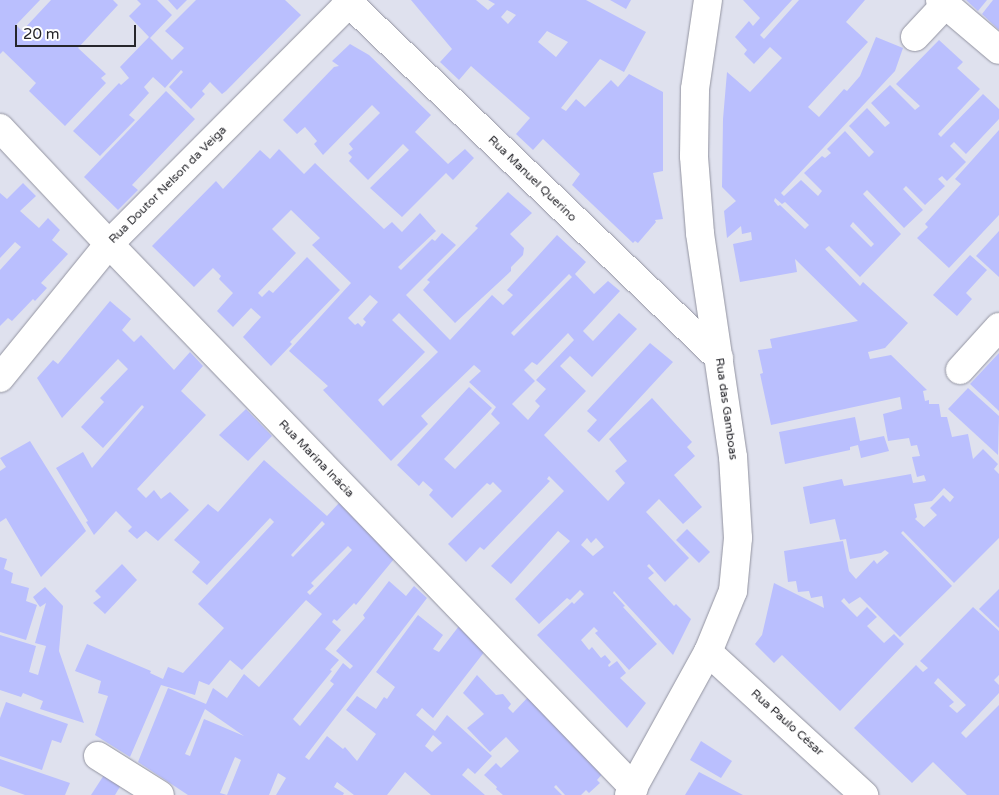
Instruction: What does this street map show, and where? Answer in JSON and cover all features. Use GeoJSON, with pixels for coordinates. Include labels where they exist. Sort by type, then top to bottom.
{"type":"FeatureCollection","features":[{"type":"Feature","properties":{"kind":"street","name":"Rua das Gamboas"},"geometry":{"type":"LineString","coordinates":[[631,792],[708,652],[733,591],[738,538],[733,457],[700,233],[694,156],[695,89],[708,0]]}},
{"type":"Feature","properties":{"kind":"street","name":"Rua Manuel Querino"},"geometry":{"type":"LineString","coordinates":[[347,1],[719,358]]}},
{"type":"Feature","properties":{"kind":"street","name":"Rua Doutor Nelson da Veiga"},"geometry":{"type":"LineString","coordinates":[[0,378],[109,244],[347,1]]}},
{"type":"Feature","properties":{"kind":"street"},"geometry":{"type":"LineString","coordinates":[[916,37],[943,2],[999,50]]}},
{"type":"Feature","properties":{"kind":"street","name":"Rua Marina Inácia"},"geometry":{"type":"LineString","coordinates":[[0,128],[631,792]]}},
{"type":"Feature","properties":{"kind":"street"},"geometry":{"type":"LineString","coordinates":[[960,370],[999,327]]}},
{"type":"Feature","properties":{"kind":"street","name":"Rua Paulo César"},"geometry":{"type":"LineString","coordinates":[[708,652],[864,795]]}},
{"type":"Feature","properties":{"kind":"street"},"geometry":{"type":"LineString","coordinates":[[98,756],[160,795]]}},
{"type":"Feature","properties":{"kind":"building"},"geometry":{"type":"Polygon","coordinates":[[[0,0],[40,0],[16,25],[22,31],[51,0],[113,0],[118,5],[78,48],[106,74],[101,78],[106,83],[65,126],[29,91],[36,83],[3,51],[0,54],[0,0]]]}},
{"type":"Feature","properties":{"kind":"building"},"geometry":{"type":"Polygon","coordinates":[[[137,0],[157,0],[172,15],[150,38],[172,60],[184,48],[165,31],[196,0],[285,0],[301,15],[226,91],[222,94],[210,82],[202,91],[205,94],[191,109],[169,87],[183,72],[181,70],[165,88],[153,77],[144,87],[149,93],[129,115],[135,120],[100,156],[73,131],[119,83],[121,85],[129,78],[120,67],[149,37],[129,16],[141,4],[137,0]]]}},
{"type":"Feature","properties":{"kind":"building"},"geometry":{"type":"Polygon","coordinates":[[[168,0],[187,0],[177,10],[168,0]]]}},
{"type":"Feature","properties":{"kind":"building"},"geometry":{"type":"Polygon","coordinates":[[[411,0],[476,0],[488,10],[495,4],[488,0],[586,0],[646,32],[624,72],[600,59],[561,108],[566,111],[576,99],[585,107],[611,80],[618,87],[629,74],[663,92],[663,171],[653,173],[663,219],[655,220],[656,222],[638,243],[635,241],[633,243],[572,185],[580,174],[543,139],[533,150],[516,134],[530,118],[471,66],[459,80],[440,62],[452,49],[411,0]],[[507,10],[501,17],[508,24],[516,15],[507,10]],[[547,31],[538,42],[556,57],[568,42],[547,31]]]}},
{"type":"Feature","properties":{"kind":"building"},"geometry":{"type":"Polygon","coordinates":[[[610,0],[631,0],[626,9],[610,0]]]}},
{"type":"Feature","properties":{"kind":"building"},"geometry":{"type":"Polygon","coordinates":[[[743,0],[792,0],[760,35],[764,39],[799,0],[865,0],[846,22],[868,42],[808,107],[819,117],[844,89],[847,91],[860,76],[876,37],[903,48],[895,71],[781,193],[784,196],[801,180],[818,196],[822,191],[804,173],[822,156],[825,158],[831,153],[827,149],[845,131],[869,157],[874,152],[849,126],[867,108],[885,127],[890,123],[871,103],[890,85],[915,110],[920,106],[896,84],[939,40],[963,62],[957,68],[980,89],[938,134],[941,137],[983,94],[999,109],[999,119],[966,154],[954,142],[950,146],[966,162],[947,181],[942,176],[938,179],[945,186],[925,205],[906,186],[903,189],[923,210],[904,228],[867,190],[863,194],[901,234],[860,277],[829,246],[825,249],[860,286],[863,282],[908,323],[885,348],[868,352],[870,359],[891,355],[927,390],[923,391],[925,401],[929,400],[929,404],[939,404],[941,417],[947,417],[952,437],[968,434],[973,459],[983,449],[998,464],[994,469],[999,474],[999,538],[954,583],[903,531],[901,533],[952,586],[900,637],[860,597],[849,604],[844,598],[841,601],[857,617],[867,607],[877,617],[867,626],[884,643],[894,634],[904,644],[840,711],[782,655],[774,663],[755,644],[762,635],[774,583],[824,608],[822,596],[811,598],[809,591],[798,592],[796,581],[788,582],[784,551],[843,541],[849,571],[856,579],[874,560],[877,564],[889,553],[885,550],[881,553],[850,559],[846,539],[840,540],[835,519],[810,524],[803,487],[842,479],[844,486],[911,474],[913,483],[926,481],[924,475],[917,477],[912,457],[920,456],[917,445],[911,446],[909,438],[888,441],[883,414],[902,409],[900,397],[771,425],[760,374],[763,373],[758,350],[772,348],[770,339],[858,321],[795,259],[797,272],[740,282],[733,244],[752,240],[751,232],[742,234],[741,226],[727,238],[724,211],[736,201],[722,187],[723,119],[727,72],[750,92],[782,58],[770,47],[754,64],[744,54],[747,50],[735,37],[749,21],[753,26],[760,18],[743,0]],[[775,198],[774,201],[778,206],[780,205],[805,229],[809,225],[785,202],[782,204],[775,198]],[[853,222],[850,226],[871,247],[874,244],[853,222]],[[944,488],[932,501],[914,504],[917,517],[915,519],[924,527],[937,515],[930,508],[943,495],[950,502],[954,497],[944,488]]]}},
{"type":"Feature","properties":{"kind":"building"},"geometry":{"type":"Polygon","coordinates":[[[966,0],[987,0],[978,11],[966,0]]]}},
{"type":"Feature","properties":{"kind":"building"},"geometry":{"type":"Polygon","coordinates":[[[993,0],[999,0],[999,30],[982,14],[993,0]]]}},
{"type":"Feature","properties":{"kind":"building"},"geometry":{"type":"Polygon","coordinates":[[[350,44],[369,55],[431,115],[415,132],[448,164],[465,149],[474,158],[453,180],[446,173],[402,217],[370,188],[409,150],[403,144],[368,180],[349,161],[352,157],[348,153],[353,149],[349,144],[380,113],[372,105],[323,155],[314,144],[317,141],[305,127],[297,134],[283,120],[334,67],[339,66],[332,61],[350,44]]]}},
{"type":"Feature","properties":{"kind":"building"},"geometry":{"type":"Polygon","coordinates":[[[166,91],[195,119],[132,185],[138,190],[118,210],[84,177],[166,91]]]}},
{"type":"Feature","properties":{"kind":"building"},"geometry":{"type":"Polygon","coordinates":[[[999,130],[999,215],[949,268],[917,238],[928,227],[925,224],[961,184],[955,179],[999,130]]]}},
{"type":"Feature","properties":{"kind":"building"},"geometry":{"type":"Polygon","coordinates":[[[279,149],[304,174],[315,163],[384,229],[392,222],[402,232],[420,213],[436,231],[398,267],[401,270],[432,239],[435,241],[442,233],[456,245],[406,295],[450,340],[492,295],[503,305],[513,295],[507,290],[557,235],[586,262],[575,274],[594,294],[608,281],[620,291],[583,331],[593,341],[619,313],[637,329],[592,377],[570,356],[560,366],[586,391],[544,435],[608,501],[625,483],[615,471],[627,461],[609,439],[652,398],[692,442],[687,447],[695,456],[674,475],[702,507],[683,524],[659,499],[646,512],[689,558],[665,582],[649,564],[647,566],[654,573],[648,578],[674,606],[676,604],[691,619],[673,655],[614,591],[613,593],[625,606],[623,607],[657,644],[629,670],[595,633],[598,631],[594,627],[581,640],[589,650],[592,647],[601,658],[605,655],[611,662],[608,665],[609,667],[617,661],[626,673],[620,678],[646,703],[627,728],[537,635],[572,602],[574,604],[584,594],[580,590],[570,600],[567,598],[539,624],[515,599],[570,541],[558,531],[511,584],[491,566],[564,491],[549,476],[547,479],[550,481],[484,550],[480,547],[466,562],[448,544],[502,491],[493,482],[490,485],[487,483],[452,518],[429,495],[433,490],[423,481],[419,486],[397,465],[469,387],[492,408],[444,459],[455,469],[500,423],[491,414],[496,407],[469,382],[481,371],[474,365],[421,416],[428,424],[391,461],[323,390],[328,386],[289,351],[351,283],[312,245],[320,238],[291,210],[272,229],[296,253],[258,293],[262,297],[269,290],[273,293],[307,257],[340,290],[290,342],[292,344],[271,366],[243,337],[261,317],[251,308],[233,327],[217,311],[233,293],[219,279],[221,276],[213,268],[194,287],[152,246],[216,181],[223,189],[260,150],[270,159],[279,149]],[[569,274],[511,333],[514,336],[572,277],[569,274]],[[370,295],[348,318],[355,325],[358,323],[362,327],[366,322],[363,319],[378,302],[370,295]],[[399,313],[392,320],[425,352],[378,400],[383,406],[438,352],[399,313]],[[568,333],[537,365],[532,362],[524,370],[535,381],[512,404],[528,420],[540,406],[535,401],[546,389],[536,380],[574,340],[568,333]],[[587,538],[581,545],[593,556],[604,547],[596,538],[591,543],[587,538]]]}},
{"type":"Feature","properties":{"kind":"building"},"geometry":{"type":"Polygon","coordinates":[[[23,183],[36,196],[20,211],[39,228],[48,218],[60,230],[52,240],[68,254],[41,283],[47,288],[35,301],[33,299],[12,321],[8,318],[0,326],[0,270],[21,247],[15,242],[0,258],[0,193],[7,199],[23,183]]]}},
{"type":"Feature","properties":{"kind":"building"},"geometry":{"type":"Polygon","coordinates":[[[508,192],[532,213],[510,234],[524,248],[523,255],[511,267],[511,271],[455,323],[423,290],[430,282],[427,280],[478,228],[475,226],[508,192]]]}},
{"type":"Feature","properties":{"kind":"building"},"geometry":{"type":"Polygon","coordinates":[[[999,231],[999,277],[976,256],[999,231]]]}},
{"type":"Feature","properties":{"kind":"building"},"geometry":{"type":"Polygon","coordinates":[[[970,255],[987,270],[966,293],[972,299],[957,316],[933,295],[970,255]]]}},
{"type":"Feature","properties":{"kind":"building"},"geometry":{"type":"Polygon","coordinates":[[[110,301],[131,319],[122,330],[134,342],[141,335],[174,370],[190,352],[203,366],[181,391],[206,415],[137,489],[146,498],[154,490],[161,499],[170,492],[189,510],[158,541],[146,531],[137,539],[128,531],[132,527],[116,511],[94,535],[86,522],[88,521],[56,468],[83,452],[92,468],[144,407],[142,405],[103,448],[81,427],[104,402],[100,398],[128,369],[118,359],[62,418],[37,378],[53,360],[58,364],[110,301]]]}},
{"type":"Feature","properties":{"kind":"building"},"geometry":{"type":"Polygon","coordinates":[[[650,343],[673,362],[599,442],[587,431],[597,420],[587,411],[650,343]]]}},
{"type":"Feature","properties":{"kind":"building"},"geometry":{"type":"Polygon","coordinates":[[[999,353],[999,411],[970,384],[999,353]]]}},
{"type":"Feature","properties":{"kind":"building"},"geometry":{"type":"Polygon","coordinates":[[[968,388],[999,416],[998,455],[948,409],[968,388]]]}},
{"type":"Feature","properties":{"kind":"building"},"geometry":{"type":"Polygon","coordinates":[[[246,409],[272,436],[248,461],[219,435],[246,409]]]}},
{"type":"Feature","properties":{"kind":"building"},"geometry":{"type":"Polygon","coordinates":[[[855,417],[860,441],[884,436],[889,451],[861,458],[858,445],[850,447],[850,450],[785,464],[779,432],[855,417]]]}},
{"type":"Feature","properties":{"kind":"building"},"geometry":{"type":"Polygon","coordinates":[[[30,441],[86,531],[41,577],[6,518],[0,522],[0,471],[6,467],[0,458],[30,441]]]}},
{"type":"Feature","properties":{"kind":"building"},"geometry":{"type":"Polygon","coordinates":[[[264,460],[327,516],[339,503],[394,559],[356,605],[354,603],[337,621],[334,619],[332,622],[341,630],[325,649],[339,660],[293,719],[300,726],[334,684],[330,681],[343,663],[350,669],[353,666],[336,651],[365,618],[363,615],[389,581],[406,596],[414,586],[427,598],[305,757],[309,760],[327,736],[343,749],[345,747],[357,761],[376,734],[346,710],[357,696],[376,709],[384,697],[387,699],[395,687],[376,672],[418,615],[443,635],[433,649],[439,652],[459,626],[485,651],[433,718],[422,708],[416,715],[435,731],[447,715],[492,756],[475,774],[468,768],[462,775],[485,795],[431,795],[405,772],[387,795],[354,795],[337,782],[334,787],[344,793],[343,795],[276,795],[286,778],[278,773],[269,795],[227,795],[188,795],[138,762],[168,688],[206,704],[213,688],[227,698],[244,674],[259,687],[322,614],[306,600],[242,670],[230,660],[209,685],[199,681],[195,695],[161,685],[130,757],[95,735],[108,696],[98,693],[101,681],[75,671],[87,644],[151,671],[150,673],[163,679],[168,667],[183,673],[224,628],[198,604],[274,522],[270,518],[207,585],[192,572],[200,562],[174,540],[208,504],[218,512],[264,460]],[[322,521],[291,555],[293,557],[325,524],[322,521]],[[348,546],[311,583],[314,586],[307,592],[310,595],[352,550],[348,546]],[[205,709],[185,754],[190,756],[204,719],[244,736],[205,709]],[[433,735],[425,746],[432,752],[442,743],[433,735]],[[235,757],[220,793],[227,795],[241,760],[235,757]]]}},
{"type":"Feature","properties":{"kind":"building"},"geometry":{"type":"Polygon","coordinates":[[[687,529],[710,552],[699,563],[676,540],[687,529]]]}},
{"type":"Feature","properties":{"kind":"building"},"geometry":{"type":"Polygon","coordinates":[[[0,557],[7,559],[4,569],[13,573],[11,583],[29,588],[26,601],[37,605],[26,640],[0,632],[0,557]]]}},
{"type":"Feature","properties":{"kind":"building"},"geometry":{"type":"Polygon","coordinates":[[[122,564],[137,580],[105,614],[93,603],[101,597],[95,591],[122,564]]]}},
{"type":"Feature","properties":{"kind":"building"},"geometry":{"type":"Polygon","coordinates":[[[45,587],[63,606],[59,651],[84,723],[40,709],[43,701],[23,693],[21,697],[0,690],[0,635],[36,646],[29,672],[38,675],[46,646],[35,643],[46,603],[40,607],[33,597],[45,587]]]}},
{"type":"Feature","properties":{"kind":"building"},"geometry":{"type":"Polygon","coordinates":[[[999,589],[999,628],[979,609],[999,589]]]}},
{"type":"Feature","properties":{"kind":"building"},"geometry":{"type":"Polygon","coordinates":[[[973,607],[999,631],[999,675],[994,680],[999,685],[999,693],[961,733],[966,738],[999,705],[999,795],[967,795],[933,762],[912,783],[854,728],[916,665],[923,672],[928,668],[920,661],[973,607]],[[938,678],[934,683],[954,702],[949,706],[957,713],[966,705],[938,678]]]}},
{"type":"Feature","properties":{"kind":"building"},"geometry":{"type":"Polygon","coordinates":[[[477,675],[496,695],[503,694],[511,704],[508,708],[513,713],[530,695],[605,771],[597,780],[600,783],[589,793],[586,790],[581,795],[565,795],[556,785],[554,787],[562,795],[503,795],[496,789],[497,787],[484,775],[496,763],[501,768],[519,751],[506,737],[490,752],[467,728],[484,714],[463,693],[477,675]]]}},
{"type":"Feature","properties":{"kind":"building"},"geometry":{"type":"Polygon","coordinates":[[[6,702],[68,724],[61,743],[52,740],[42,770],[0,756],[0,718],[6,702]]]}},
{"type":"Feature","properties":{"kind":"building"},"geometry":{"type":"Polygon","coordinates":[[[701,741],[732,761],[721,778],[690,760],[701,741]]]}},
{"type":"Feature","properties":{"kind":"building"},"geometry":{"type":"Polygon","coordinates":[[[0,759],[70,783],[65,795],[25,795],[0,786],[0,759]]]}},
{"type":"Feature","properties":{"kind":"building"},"geometry":{"type":"Polygon","coordinates":[[[699,772],[743,795],[685,795],[699,772]]]}},
{"type":"Feature","properties":{"kind":"building"},"geometry":{"type":"Polygon","coordinates":[[[104,775],[121,785],[115,795],[91,795],[104,775]]]}}]}
